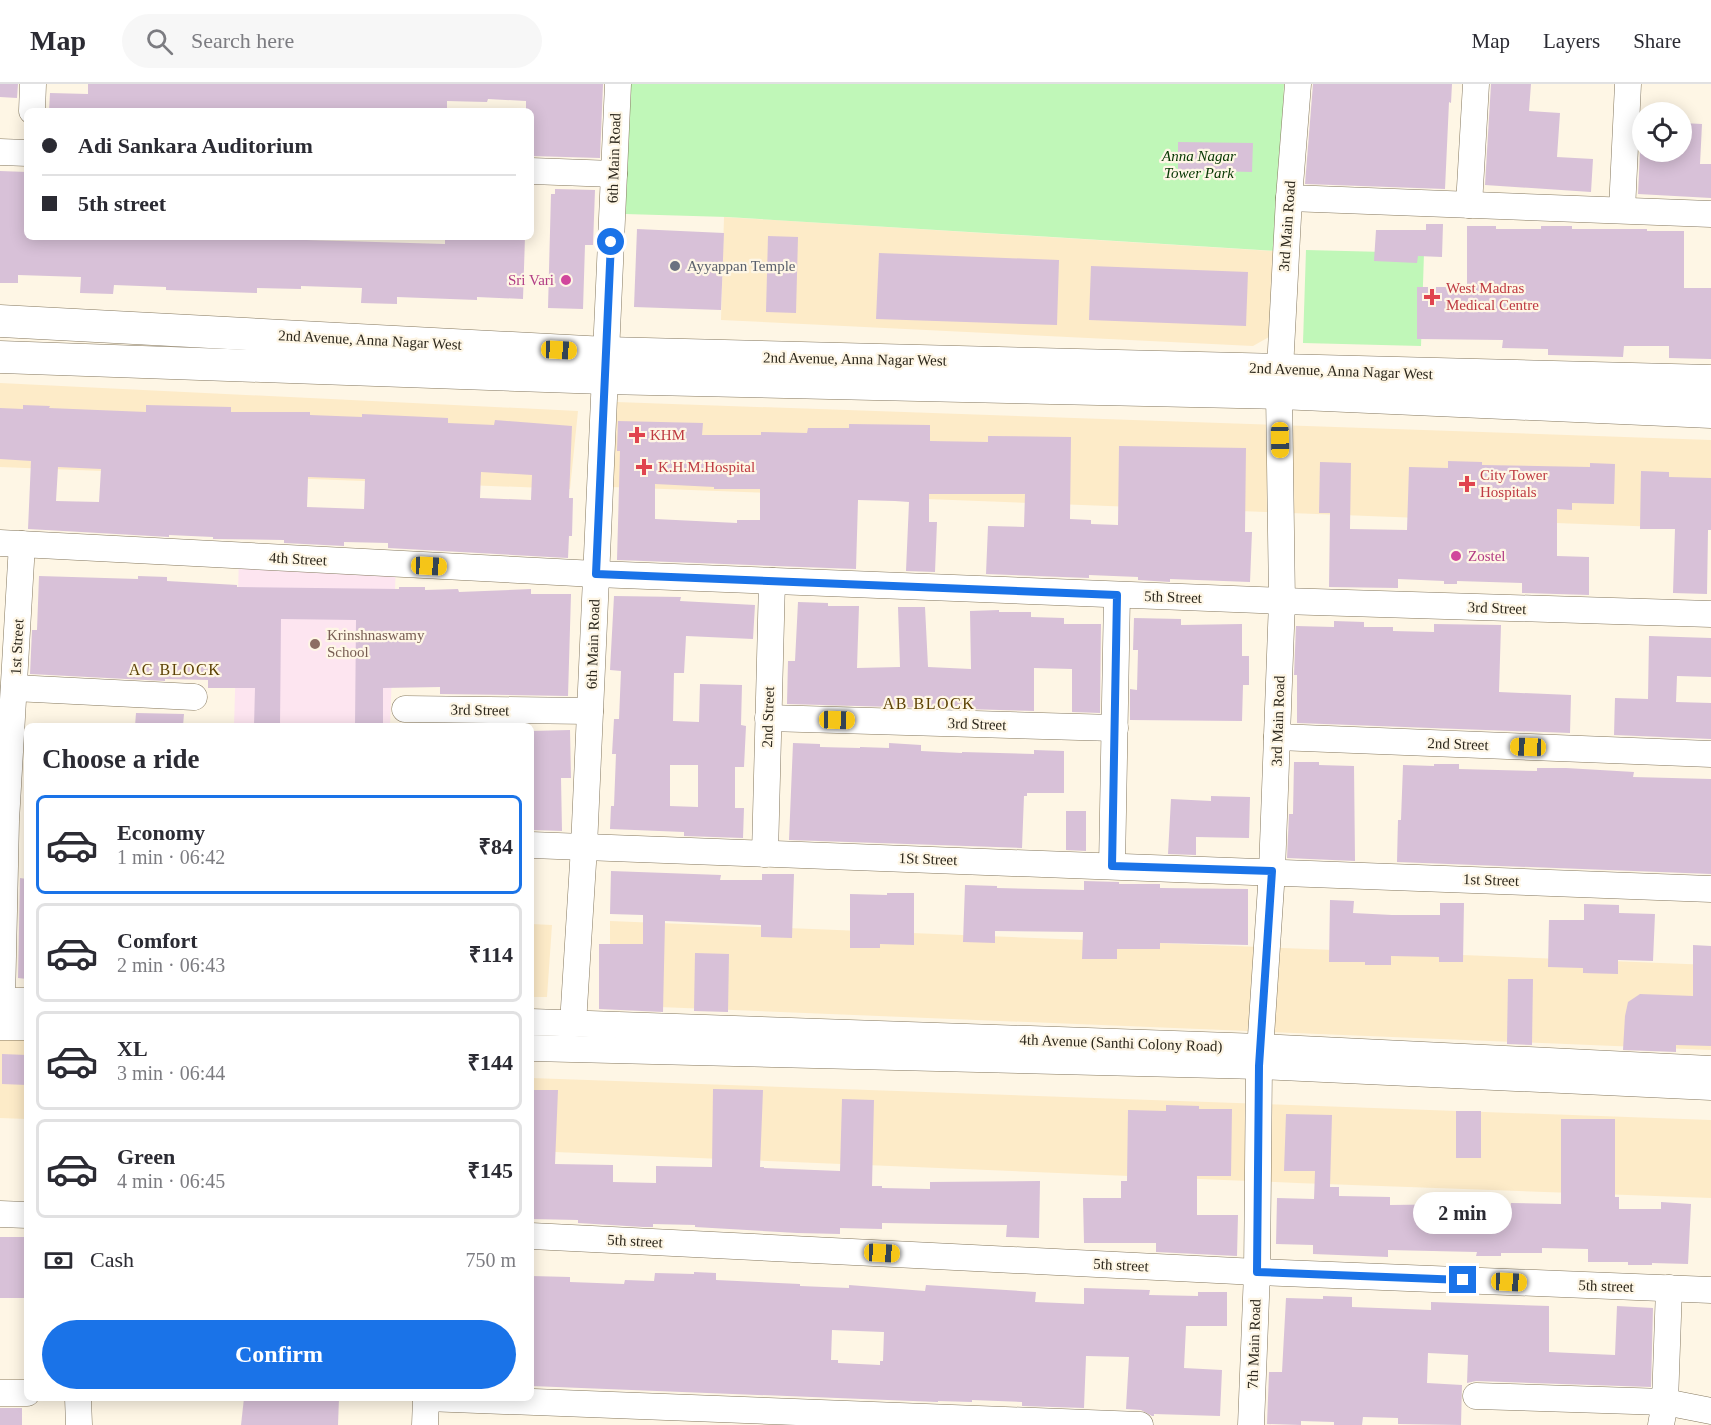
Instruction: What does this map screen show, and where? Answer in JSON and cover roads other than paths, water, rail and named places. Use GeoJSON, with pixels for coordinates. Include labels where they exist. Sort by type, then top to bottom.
{"type":"FeatureCollection","features":[{"type":"Feature","properties":{"kind":"main road","name":"2nd Avenue, Anna Nagar West"},"geometry":{"type":"LineString","coordinates":[[0,321],[605,365]]}},
{"type":"Feature","properties":{"kind":"main road","name":"2nd Avenue, Anna Nagar West"},"geometry":{"type":"LineString","coordinates":[[0,357],[605,365],[1279,381],[1711,381]]}},
{"type":"Feature","properties":{"kind":"main road","name":"2nd Avenue, Anna Nagar West"},"geometry":{"type":"LineString","coordinates":[[1279,381],[1711,412]]}},
{"type":"Feature","properties":{"kind":"street"},"geometry":{"type":"LineString","coordinates":[[32,108],[33,84]]}},
{"type":"Feature","properties":{"kind":"street","name":"6th Main Road"},"geometry":{"type":"LineString","coordinates":[[573,1024],[584,847],[618,84]]}},
{"type":"Feature","properties":{"kind":"street","name":"3rd Main Road"},"geometry":{"type":"LineString","coordinates":[[1259,1057],[1272,871],[1282,601],[1279,381],[1288,198],[1298,84]]}},
{"type":"Feature","properties":{"kind":"street"},"geometry":{"type":"LineString","coordinates":[[1469,205],[1476,84]]}},
{"type":"Feature","properties":{"kind":"street"},"geometry":{"type":"LineString","coordinates":[[1622,210],[1628,84]]}},
{"type":"Feature","properties":{"kind":"street"},"geometry":{"type":"LineString","coordinates":[[0,152],[24,153]]}},
{"type":"Feature","properties":{"kind":"street"},"geometry":{"type":"LineString","coordinates":[[534,171],[614,174]]}},
{"type":"Feature","properties":{"kind":"street"},"geometry":{"type":"LineString","coordinates":[[1288,198],[1711,213]]}},
{"type":"Feature","properties":{"kind":"street","name":"4th Street"},"geometry":{"type":"LineString","coordinates":[[11,544],[596,574]]}},
{"type":"Feature","properties":{"kind":"street","name":"1st Street"},"geometry":{"type":"LineString","coordinates":[[10,1001],[16,822],[11,544]]}},
{"type":"Feature","properties":{"kind":"street","name":"5th Street"},"geometry":{"type":"LineString","coordinates":[[596,574],[1282,601]]}},
{"type":"Feature","properties":{"kind":"street","name":"2nd Street"},"geometry":{"type":"LineString","coordinates":[[765,854],[772,581]]}},
{"type":"Feature","properties":{"kind":"street"},"geometry":{"type":"LineString","coordinates":[[1112,866],[1117,595]]}},
{"type":"Feature","properties":{"kind":"street","name":"3rd Street"},"geometry":{"type":"LineString","coordinates":[[1282,601],[1711,614]]}},
{"type":"Feature","properties":{"kind":"street"},"geometry":{"type":"LineString","coordinates":[[14,688],[194,698]]}},
{"type":"Feature","properties":{"kind":"street","name":"3rd Street"},"geometry":{"type":"LineString","coordinates":[[405,709],[590,711]]}},
{"type":"Feature","properties":{"kind":"street","name":"3rd Street"},"geometry":{"type":"LineString","coordinates":[[768,718],[1114,728]]}},
{"type":"Feature","properties":{"kind":"street","name":"2nd Street"},"geometry":{"type":"LineString","coordinates":[[1277,737],[1711,754]]}},
{"type":"Feature","properties":{"kind":"street"},"geometry":{"type":"LineString","coordinates":[[534,845],[584,847]]}},
{"type":"Feature","properties":{"kind":"street","name":"1St Street"},"geometry":{"type":"LineString","coordinates":[[584,847],[1272,871]]}},
{"type":"Feature","properties":{"kind":"street","name":"1st Street"},"geometry":{"type":"LineString","coordinates":[[1272,871],[1711,889]]}},
{"type":"Feature","properties":{"kind":"street","name":"4th Avenue (Santhi Colony Road)"},"geometry":{"type":"LineString","coordinates":[[534,1022],[1259,1057],[1711,1087]]}},
{"type":"Feature","properties":{"kind":"street"},"geometry":{"type":"LineString","coordinates":[[0,1027],[24,1027]]}},
{"type":"Feature","properties":{"kind":"street","name":"4th Avenue (Santhi Colony Road)"},"geometry":{"type":"LineString","coordinates":[[534,1048],[621,1052],[1259,1057],[1711,1069]]}},
{"type":"Feature","properties":{"kind":"street","name":"7th Main Road"},"geometry":{"type":"LineString","coordinates":[[1251,1425],[1257,1272],[1259,1057]]}},
{"type":"Feature","properties":{"kind":"street"},"geometry":{"type":"LineString","coordinates":[[0,1214],[24,1215]]}},
{"type":"Feature","properties":{"kind":"street","name":"5th street"},"geometry":{"type":"LineString","coordinates":[[534,1236],[1257,1272],[1711,1290]]}},
{"type":"Feature","properties":{"kind":"street"},"geometry":{"type":"LineString","coordinates":[[1663,1414],[1669,1288]]}},
{"type":"Feature","properties":{"kind":"street"},"geometry":{"type":"LineString","coordinates":[[0,1393],[24,1393]]}},
{"type":"Feature","properties":{"kind":"street"},"geometry":{"type":"LineString","coordinates":[[1476,1396],[1663,1414],[1711,1411]]}},
{"type":"Feature","properties":{"kind":"street"},"geometry":{"type":"LineString","coordinates":[[78,1401],[79,1425]]}},
{"type":"Feature","properties":{"kind":"street"},"geometry":{"type":"LineString","coordinates":[[425,1425],[426,1401]]}},
{"type":"Feature","properties":{"kind":"street"},"geometry":{"type":"LineString","coordinates":[[505,1401],[1140,1425]]}},
{"type":"Feature","properties":{"kind":"place","name":"Ayyappan Temple"},"geometry":{"type":"Point","coordinates":[675,266]}},
{"type":"Feature","properties":{"kind":"place","name":"Sri Vari"},"geometry":{"type":"Point","coordinates":[566,280]}},
{"type":"Feature","properties":{"kind":"place","name":"West Madras Medical Centre"},"geometry":{"type":"Point","coordinates":[1432,297]}},
{"type":"Feature","properties":{"kind":"place","name":"KHM"},"geometry":{"type":"Point","coordinates":[637,435]}},
{"type":"Feature","properties":{"kind":"place","name":"K.H.M.Hospital"},"geometry":{"type":"Point","coordinates":[644,467]}},
{"type":"Feature","properties":{"kind":"place","name":"City Tower Hospitals"},"geometry":{"type":"Point","coordinates":[1467,484]}},
{"type":"Feature","properties":{"kind":"place","name":"Zostel"},"geometry":{"type":"Point","coordinates":[1456,556]}},
{"type":"Feature","properties":{"kind":"place","name":"Krinshnaswamy School"},"geometry":{"type":"Point","coordinates":[315,644]}},
{"type":"Feature","properties":{"kind":"district","name":"AC BLOCK"},"geometry":{"type":"Point","coordinates":[175,669]}},
{"type":"Feature","properties":{"kind":"district","name":"AB BLOCK"},"geometry":{"type":"Point","coordinates":[929,703]}},
{"type":"Feature","properties":{"kind":"park label","name":"Anna Nagar Tower Park"},"geometry":{"type":"Point","coordinates":[1199,164]}}]}
